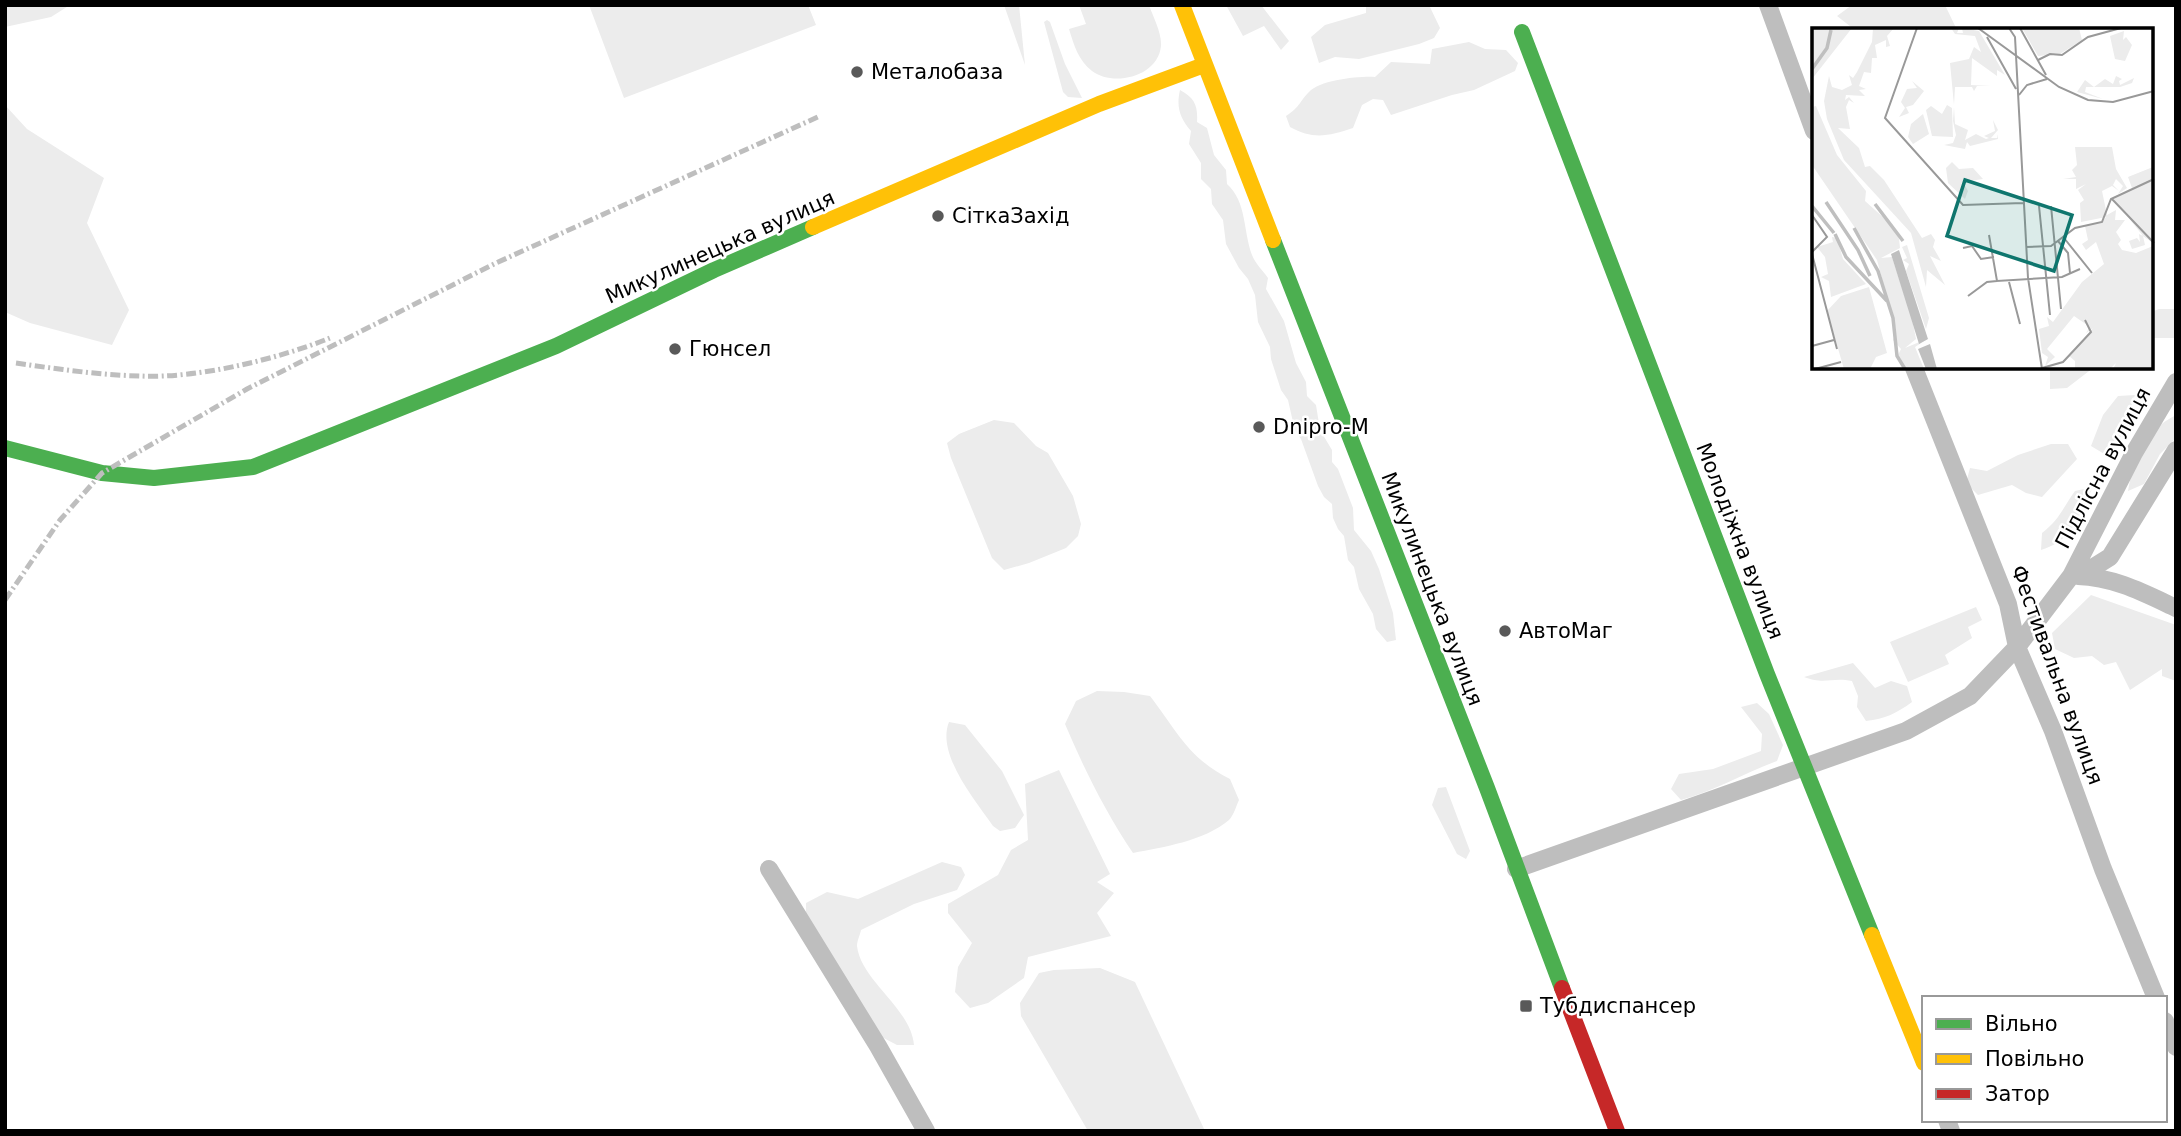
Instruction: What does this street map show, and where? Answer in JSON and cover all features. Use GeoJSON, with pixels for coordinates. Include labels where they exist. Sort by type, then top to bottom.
{"type":"FeatureCollection","features":[{"type":"Feature","properties":{"kind":"main road","name":"Микулинецька вулиця"},"geometry":{"type":"LineString","coordinates":[[1182,5],[1482,775],[1617,1131]]}},
{"type":"Feature","properties":{"kind":"main road","name":"Молодіжна вулиця"},"geometry":{"type":"LineString","coordinates":[[1522,32],[1639,342],[1922,1058]]}},
{"type":"Feature","properties":{"kind":"main road","name":"Микулинецька вулиця"},"geometry":{"type":"LineString","coordinates":[[5,448],[103,473],[154,478],[253,467],[556,345],[726,265],[1077,114],[1204,65]]}},
{"type":"Feature","properties":{"kind":"street"},"geometry":{"type":"LineString","coordinates":[[1768,5],[1812,126]]}},
{"type":"Feature","properties":{"kind":"street","name":"Фестивальна вулиця"},"geometry":{"type":"LineString","coordinates":[[1914,369],[2008,604],[2017,648],[2053,731],[2155,996]]}},
{"type":"Feature","properties":{"kind":"street","name":"Підлісна вулиця"},"geometry":{"type":"LineString","coordinates":[[1516,869],[1906,731],[1970,696],[2017,648],[2071,576],[2134,453],[2176,382]]}},
{"type":"Feature","properties":{"kind":"street"},"geometry":{"type":"LineString","coordinates":[[2071,576],[2110,557],[2176,450]]}},
{"type":"Feature","properties":{"kind":"street","name":"Підлісна вулиця"},"geometry":{"type":"LineString","coordinates":[[2071,576],[2095,576],[2119,583],[2176,608]]}},
{"type":"Feature","properties":{"kind":"street"},"geometry":{"type":"LineString","coordinates":[[769,869],[878,1046],[926,1131]]}},
{"type":"Feature","properties":{"kind":"street"},"geometry":{"type":"LineString","coordinates":[[2167,1026],[2176,1047]]}},
{"type":"Feature","properties":{"kind":"shaded area"},"geometry":{"type":"Polygon","coordinates":[[[5,5],[70,5],[51,17],[5,27],[5,5]]]}},
{"type":"Feature","properties":{"kind":"shaded area"},"geometry":{"type":"Polygon","coordinates":[[[589,5],[808,5],[816,25],[624,98],[589,5]]]}},
{"type":"Feature","properties":{"kind":"shaded area"},"geometry":{"type":"Polygon","coordinates":[[[1004,5],[1019,5],[1025,65],[1004,5]]]}},
{"type":"Feature","properties":{"kind":"shaded area"},"geometry":{"type":"Polygon","coordinates":[[[1079,5],[1149,5],[1161,41],[1158,57],[1143,72],[1133,76],[1111,78],[1092,71],[1080,57],[1069,29],[1086,24],[1079,5]]]}},
{"type":"Feature","properties":{"kind":"shaded area"},"geometry":{"type":"Polygon","coordinates":[[[1226,5],[1261,5],[1289,41],[1281,50],[1264,26],[1243,36],[1226,5]]]}},
{"type":"Feature","properties":{"kind":"shaded area"},"geometry":{"type":"Polygon","coordinates":[[[1366,5],[1429,5],[1440,28],[1434,38],[1419,44],[1359,59],[1335,57],[1319,63],[1311,37],[1325,25],[1366,13],[1366,5]]]}},
{"type":"Feature","properties":{"kind":"shaded area"},"geometry":{"type":"Polygon","coordinates":[[[1852,5],[1945,5],[1956,28],[1852,28],[1837,16],[1852,5]]]}},
{"type":"Feature","properties":{"kind":"shaded area"},"geometry":{"type":"Polygon","coordinates":[[[1047,20],[1082,98],[1068,97],[1063,92],[1044,22],[1047,20]]]}},
{"type":"Feature","properties":{"kind":"shaded area"},"geometry":{"type":"Polygon","coordinates":[[[1469,42],[1485,49],[1506,50],[1518,63],[1515,71],[1474,90],[1391,115],[1383,100],[1373,99],[1362,105],[1353,128],[1336,133],[1306,134],[1290,127],[1286,116],[1306,95],[1322,84],[1375,77],[1391,62],[1430,64],[1432,49],[1469,42]]]}},
{"type":"Feature","properties":{"kind":"shaded area"},"geometry":{"type":"Polygon","coordinates":[[[1180,90],[1194,103],[1197,122],[1207,128],[1214,155],[1226,170],[1227,184],[1238,199],[1252,255],[1268,278],[1266,289],[1284,321],[1296,363],[1306,382],[1307,396],[1316,405],[1320,430],[1332,450],[1332,462],[1338,469],[1353,508],[1354,530],[1371,551],[1379,569],[1393,613],[1396,640],[1387,642],[1376,629],[1373,614],[1359,589],[1354,567],[1348,560],[1344,536],[1333,518],[1332,504],[1318,486],[1301,439],[1295,431],[1288,400],[1281,390],[1270,347],[1258,322],[1255,295],[1226,244],[1223,220],[1212,204],[1211,189],[1201,179],[1201,163],[1189,144],[1191,131],[1180,112],[1180,90]]]}},
{"type":"Feature","properties":{"kind":"shaded area"},"geometry":{"type":"Polygon","coordinates":[[[5,105],[27,129],[104,178],[87,223],[129,310],[112,345],[30,323],[5,312],[5,105]]]}},
{"type":"Feature","properties":{"kind":"shaded area"},"geometry":{"type":"Polygon","coordinates":[[[2176,309],[2176,338],[2153,338],[2153,311],[2176,309]]]}},
{"type":"Feature","properties":{"kind":"shaded area"},"geometry":{"type":"Polygon","coordinates":[[[2050,369],[2092,369],[2067,388],[2050,389],[2050,369]]]}},
{"type":"Feature","properties":{"kind":"shaded area"},"geometry":{"type":"Polygon","coordinates":[[[2135,395],[2118,444],[2106,455],[2091,446],[2103,415],[2118,396],[2135,395]]]}},
{"type":"Feature","properties":{"kind":"shaded area"},"geometry":{"type":"Polygon","coordinates":[[[2176,415],[2176,438],[2160,454],[2144,484],[2128,491],[2137,457],[2148,437],[2176,415]]]}},
{"type":"Feature","properties":{"kind":"shaded area"},"geometry":{"type":"Polygon","coordinates":[[[994,420],[1014,423],[1036,446],[1048,453],[1073,496],[1081,524],[1078,536],[1066,548],[1004,570],[992,558],[947,443],[959,434],[994,420]]]}},
{"type":"Feature","properties":{"kind":"shaded area"},"geometry":{"type":"Polygon","coordinates":[[[2051,444],[2068,444],[2077,459],[2042,497],[2026,493],[2012,485],[1978,495],[1966,483],[1970,468],[1987,471],[2018,455],[2051,444]]]}},
{"type":"Feature","properties":{"kind":"shaded area"},"geometry":{"type":"Polygon","coordinates":[[[2093,487],[2074,526],[2061,540],[2041,550],[2042,533],[2057,518],[2075,491],[2093,487]]]}},
{"type":"Feature","properties":{"kind":"shaded area"},"geometry":{"type":"Polygon","coordinates":[[[2091,595],[2176,625],[2176,681],[2162,676],[2162,669],[2130,690],[2116,662],[2104,665],[2092,656],[2074,658],[2055,649],[2052,633],[2091,595]]]}},
{"type":"Feature","properties":{"kind":"shaded area"},"geometry":{"type":"Polygon","coordinates":[[[1976,607],[1982,620],[1968,627],[1972,638],[1945,655],[1949,664],[1908,682],[1890,642],[1976,607]]]}},
{"type":"Feature","properties":{"kind":"shaded area"},"geometry":{"type":"Polygon","coordinates":[[[1853,663],[1875,688],[1891,681],[1907,686],[1912,702],[1890,715],[1866,721],[1857,707],[1858,696],[1852,681],[1804,677],[1853,663]]]}},
{"type":"Feature","properties":{"kind":"shaded area"},"geometry":{"type":"Polygon","coordinates":[[[1097,691],[1150,696],[1193,753],[1230,779],[1239,800],[1229,820],[1196,838],[1133,853],[1096,790],[1065,724],[1076,701],[1097,691]]]}},
{"type":"Feature","properties":{"kind":"shaded area"},"geometry":{"type":"Polygon","coordinates":[[[1757,703],[1769,714],[1783,745],[1777,761],[1681,800],[1671,789],[1679,774],[1713,769],[1761,751],[1762,734],[1741,707],[1757,703]]]}},
{"type":"Feature","properties":{"kind":"shaded area"},"geometry":{"type":"Polygon","coordinates":[[[949,722],[965,725],[1002,771],[1024,815],[1015,828],[1000,831],[993,826],[959,776],[948,748],[946,735],[949,722]]]}},
{"type":"Feature","properties":{"kind":"shaded area"},"geometry":{"type":"Polygon","coordinates":[[[1059,770],[1110,874],[1097,882],[1114,893],[1097,913],[1111,936],[1028,957],[1024,978],[988,1003],[970,1008],[955,992],[958,967],[972,943],[948,913],[948,904],[998,875],[1011,850],[1028,840],[1025,784],[1059,770]]]}},
{"type":"Feature","properties":{"kind":"shaded area"},"geometry":{"type":"Polygon","coordinates":[[[1446,787],[1470,851],[1466,859],[1457,854],[1432,805],[1438,788],[1446,787]]]}},
{"type":"Feature","properties":{"kind":"shaded area"},"geometry":{"type":"Polygon","coordinates":[[[942,862],[961,867],[965,875],[957,890],[914,904],[861,930],[857,942],[860,959],[867,971],[896,1007],[911,1032],[914,1045],[897,1045],[874,1033],[806,914],[806,903],[827,892],[858,899],[942,862]]]}},
{"type":"Feature","properties":{"kind":"shaded area"},"geometry":{"type":"Polygon","coordinates":[[[1100,968],[1135,982],[1205,1131],[1088,1131],[1021,1016],[1020,1003],[1039,973],[1100,968]]]}},
{"type":"Feature","properties":{"kind":"railway"},"geometry":{"type":"LineString","coordinates":[[5,600],[60,520],[102,473],[247,389],[496,263],[820,116]]}},
{"type":"Feature","properties":{"kind":"railway"},"geometry":{"type":"LineString","coordinates":[[16,363],[109,374],[162,376],[236,366],[330,338]]}},
{"type":"Feature","properties":{"kind":"traffic: fast"},"geometry":{"type":"LineString","coordinates":[[1522,32],[1767,674],[1872,935]]}},
{"type":"Feature","properties":{"kind":"traffic: fast"},"geometry":{"type":"LineString","coordinates":[[5,448],[102,473],[154,478],[253,467],[556,346],[714,270],[813,227]]}},
{"type":"Feature","properties":{"kind":"traffic: fast"},"geometry":{"type":"LineString","coordinates":[[1273,240],[1487,788],[1562,988]]}},
{"type":"Feature","properties":{"kind":"traffic: slow"},"geometry":{"type":"LineString","coordinates":[[1182,5],[1273,240]]}},
{"type":"Feature","properties":{"kind":"traffic: slow"},"geometry":{"type":"LineString","coordinates":[[813,227],[1099,104],[1204,65]]}},
{"type":"Feature","properties":{"kind":"traffic: slow"},"geometry":{"type":"LineString","coordinates":[[1872,935],[1922,1058]]}},
{"type":"Feature","properties":{"kind":"traffic: jam"},"geometry":{"type":"LineString","coordinates":[[1562,988],[1617,1131]]}},
{"type":"Feature","properties":{"kind":"place","name":"Металобаза"},"geometry":{"type":"Point","coordinates":[857,72]}},
{"type":"Feature","properties":{"kind":"place","name":"СіткаЗахід"},"geometry":{"type":"Point","coordinates":[938,216]}},
{"type":"Feature","properties":{"kind":"place","name":"Гюнсел"},"geometry":{"type":"Point","coordinates":[675,349]}},
{"type":"Feature","properties":{"kind":"place","name":"Dnipro-M"},"geometry":{"type":"Point","coordinates":[1259,427]}},
{"type":"Feature","properties":{"kind":"place","name":"АвтоМаг"},"geometry":{"type":"Point","coordinates":[1505,631]}},
{"type":"Feature","properties":{"kind":"place","name":"Тубдиспансер"},"geometry":{"type":"Point","coordinates":[1526,1006]}}]}
